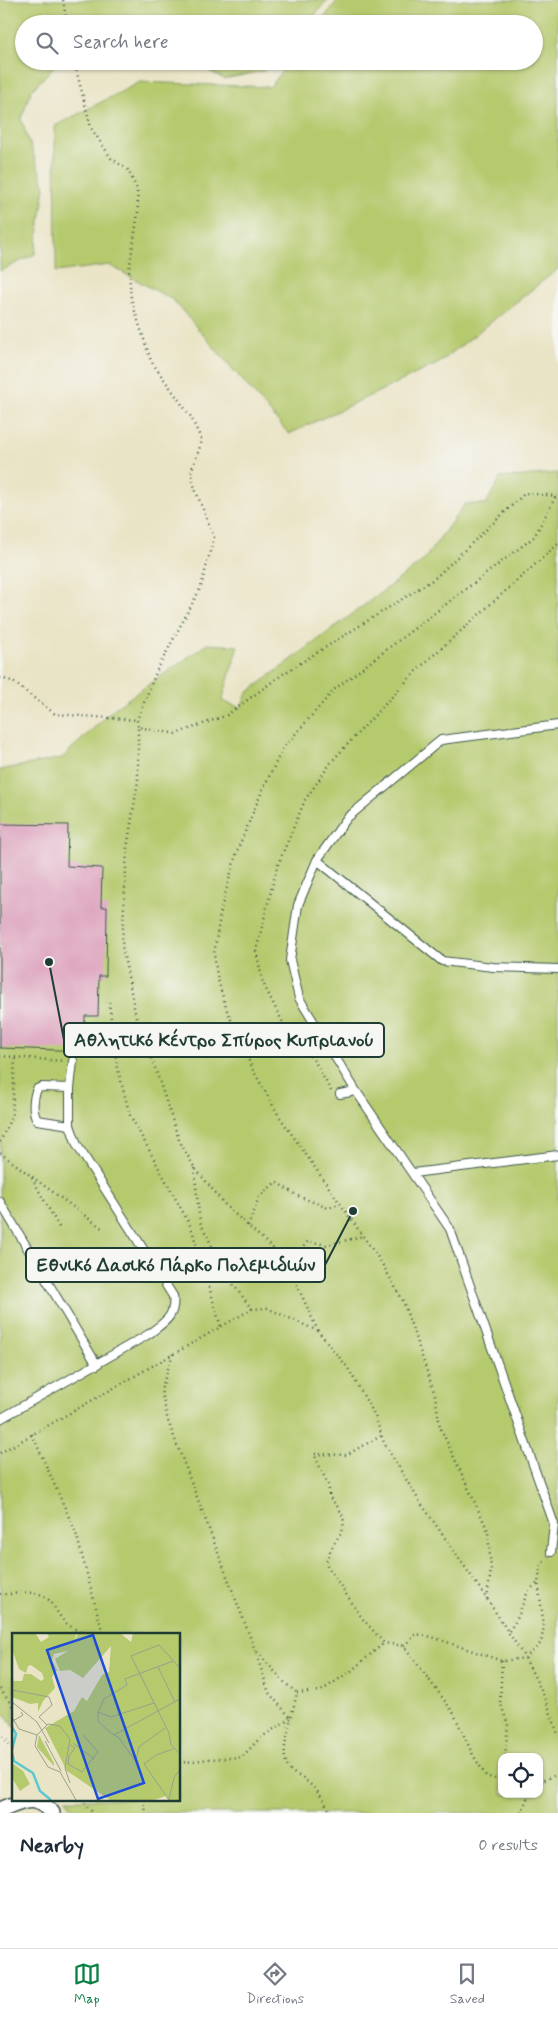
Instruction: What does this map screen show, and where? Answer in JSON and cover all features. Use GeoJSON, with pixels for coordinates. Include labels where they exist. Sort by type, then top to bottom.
{"type":"FeatureCollection","features":[{"type":"Feature","properties":{"kind":"street"},"geometry":{"type":"LineString","coordinates":[[0,1810],[30,1800],[48,1808]]}},
{"type":"Feature","properties":{"kind":"lane"},"geometry":{"type":"LineString","coordinates":[[551,1552],[556,1521],[450,1229],[356,1091],[299,998],[290,960],[298,905],[317,860],[347,818],[441,740],[558,725]]}},
{"type":"Feature","properties":{"kind":"lane"},"geometry":{"type":"LineString","coordinates":[[317,860],[442,961],[558,969]]}},
{"type":"Feature","properties":{"kind":"lane"},"geometry":{"type":"LineString","coordinates":[[0,1419],[149,1334],[170,1316],[174,1307],[173,1296],[77,1145],[70,1125],[70,1088],[73,1061]]}},
{"type":"Feature","properties":{"kind":"lane"},"geometry":{"type":"LineString","coordinates":[[70,1088],[41,1087],[36,1089],[33,1114],[37,1120],[70,1125]]}},
{"type":"Feature","properties":{"kind":"lane"},"geometry":{"type":"LineString","coordinates":[[340,1094],[356,1091]]}},
{"type":"Feature","properties":{"kind":"lane"},"geometry":{"type":"LineString","coordinates":[[413,1173],[558,1155]]}},
{"type":"Feature","properties":{"kind":"lane"},"geometry":{"type":"LineString","coordinates":[[0,1202],[97,1365]]}},
{"type":"Feature","properties":{"kind":"path"},"geometry":{"type":"LineString","coordinates":[[63,0],[66,15]]}},
{"type":"Feature","properties":{"kind":"path"},"geometry":{"type":"LineString","coordinates":[[76,70],[91,128],[111,158],[128,170],[137,188],[138,213],[129,270],[132,299],[151,361],[190,417],[202,441],[191,472],[194,489],[214,537],[201,587],[156,670],[137,720],[138,781],[128,848],[122,946],[137,1022],[154,1065],[179,1140],[194,1167],[226,1206],[285,1259],[318,1331],[348,1368],[375,1416],[384,1443],[418,1499],[509,1631],[525,1658],[546,1700],[558,1734]]}},
{"type":"Feature","properties":{"kind":"path"},"geometry":{"type":"LineString","coordinates":[[138,727],[176,734],[227,715],[283,674],[434,579],[525,493],[557,496],[534,537],[335,689],[283,748],[262,791],[237,851],[221,908],[214,954],[217,976],[226,1008],[253,1070],[279,1116],[381,1262],[403,1301],[435,1395],[440,1427],[488,1531],[491,1570],[487,1599]]}},
{"type":"Feature","properties":{"kind":"path"},"geometry":{"type":"LineString","coordinates":[[0,678],[12,681],[55,714],[137,720]]}},
{"type":"Feature","properties":{"kind":"path"},"geometry":{"type":"LineString","coordinates":[[109,1002],[118,1067],[130,1115],[191,1227],[221,1327]]}},
{"type":"Feature","properties":{"kind":"path"},"geometry":{"type":"LineString","coordinates":[[0,1056],[73,1061]]}},
{"type":"Feature","properties":{"kind":"path"},"geometry":{"type":"LineString","coordinates":[[0,1142],[12,1115],[15,1057]]}},
{"type":"Feature","properties":{"kind":"path"},"geometry":{"type":"LineString","coordinates":[[0,1153],[103,1230]]}},
{"type":"Feature","properties":{"kind":"path"},"geometry":{"type":"LineString","coordinates":[[194,1167],[200,1222],[227,1276],[252,1309]]}},
{"type":"Feature","properties":{"kind":"path"},"geometry":{"type":"LineString","coordinates":[[32,1176],[60,1230]]}},
{"type":"Feature","properties":{"kind":"path"},"geometry":{"type":"LineString","coordinates":[[248,1226],[259,1197],[276,1182],[298,1196],[328,1208],[340,1204]]}},
{"type":"Feature","properties":{"kind":"path"},"geometry":{"type":"LineString","coordinates":[[288,1266],[308,1241],[327,1245],[363,1236]]}},
{"type":"Feature","properties":{"kind":"path"},"geometry":{"type":"LineString","coordinates":[[0,1453],[252,1309],[268,1308],[318,1331]]}},
{"type":"Feature","properties":{"kind":"path"},"geometry":{"type":"LineString","coordinates":[[174,1354],[161,1390],[168,1421],[255,1650],[269,1693],[291,1718]]}},
{"type":"Feature","properties":{"kind":"path"},"geometry":{"type":"LineString","coordinates":[[32,1434],[76,1533],[103,1633]]}},
{"type":"Feature","properties":{"kind":"path"},"geometry":{"type":"LineString","coordinates":[[381,1436],[346,1455],[314,1454],[315,1461],[329,1487],[329,1497],[340,1508],[343,1516],[344,1528],[328,1554],[326,1564],[362,1618],[384,1643],[404,1646],[453,1712],[473,1755],[486,1776],[498,1780]]}},
{"type":"Feature","properties":{"kind":"path"},"geometry":{"type":"LineString","coordinates":[[404,1646],[416,1634],[432,1636],[502,1661],[525,1658],[542,1643],[544,1626],[538,1583],[541,1565],[551,1552]]}},
{"type":"Feature","properties":{"kind":"path"},"geometry":{"type":"LineString","coordinates":[[509,1631],[528,1590],[538,1583]]}},
{"type":"Feature","properties":{"kind":"path"},"geometry":{"type":"LineString","coordinates":[[0,1594],[14,1596],[21,1593],[42,1595],[52,1602],[65,1622],[83,1633]]}},
{"type":"Feature","properties":{"kind":"path"},"geometry":{"type":"LineString","coordinates":[[255,1650],[285,1683],[297,1693],[320,1691],[351,1671],[384,1643]]}},
{"type":"Feature","properties":{"kind":"path"},"geometry":{"type":"LineString","coordinates":[[502,1661],[500,1702],[508,1724],[505,1753]]}},
{"type":"Feature","properties":{"kind":"path"},"geometry":{"type":"LineString","coordinates":[[0,1689],[12,1705]]}},
{"type":"Feature","properties":{"kind":"path"},"geometry":{"type":"LineString","coordinates":[[297,1693],[285,1752],[286,1764],[292,1773],[305,1780],[324,1798],[331,1813]]}},
{"type":"Feature","properties":{"kind":"path"},"geometry":{"type":"LineString","coordinates":[[180,1763],[242,1757],[260,1738],[291,1718]]}},
{"type":"Feature","properties":{"kind":"path"},"geometry":{"type":"LineString","coordinates":[[0,1732],[12,1747]]}},
{"type":"Feature","properties":{"kind":"path"},"geometry":{"type":"LineString","coordinates":[[543,1780],[558,1774]]}},
{"type":"Feature","properties":{"kind":"path"},"geometry":{"type":"LineString","coordinates":[[521,1813],[527,1798]]}},
{"type":"Feature","properties":{"kind":"path"},"geometry":{"type":"LineString","coordinates":[[82,1800],[93,1813]]}},
{"type":"Feature","properties":{"kind":"path"},"geometry":{"type":"LineString","coordinates":[[144,1800],[146,1813]]}},
{"type":"Feature","properties":{"kind":"green space"},"geometry":{"type":"Polygon","coordinates":[[[0,0],[327,0],[314,15],[15,15],[15,70],[51,70],[31,91],[21,119],[45,187],[35,254],[0,271],[0,0]]]}},
{"type":"Feature","properties":{"kind":"green space"},"geometry":{"type":"Polygon","coordinates":[[[338,0],[558,0],[558,269],[439,363],[289,434],[173,300],[109,265],[56,272],[55,126],[140,82],[270,87],[283,70],[543,70],[543,15],[326,15],[338,0]]]}},
{"type":"Feature","properties":{"kind":"green space"},"geometry":{"type":"Polygon","coordinates":[[[208,70],[265,70],[264,71],[224,79],[208,70]]]}},
{"type":"Feature","properties":{"kind":"green space"},"geometry":{"type":"Polygon","coordinates":[[[558,473],[558,1813],[76,1813],[67,1800],[180,1800],[180,1633],[12,1633],[12,1723],[0,1708],[0,770],[62,758],[115,708],[207,644],[238,646],[222,701],[241,708],[247,693],[423,561],[465,504],[486,504],[500,478],[558,473]]]}},
{"type":"Feature","properties":{"kind":"building"},"geometry":{"type":"Polygon","coordinates":[[[0,824],[68,825],[67,866],[102,868],[101,907],[107,907],[106,976],[99,976],[98,1016],[85,1016],[84,1040],[115,1040],[115,1052],[0,1048],[0,824]]]}},
{"type":"Feature","properties":{"kind":"place","name":"Αθλητικό Κέντρο Σπύρος Κυπριανού"},"geometry":{"type":"Point","coordinates":[49,962]}},
{"type":"Feature","properties":{"kind":"place","name":"Εθνικό Δασικό Πάρκο Πολεμιδιών"},"geometry":{"type":"Point","coordinates":[353,1211]}}]}
